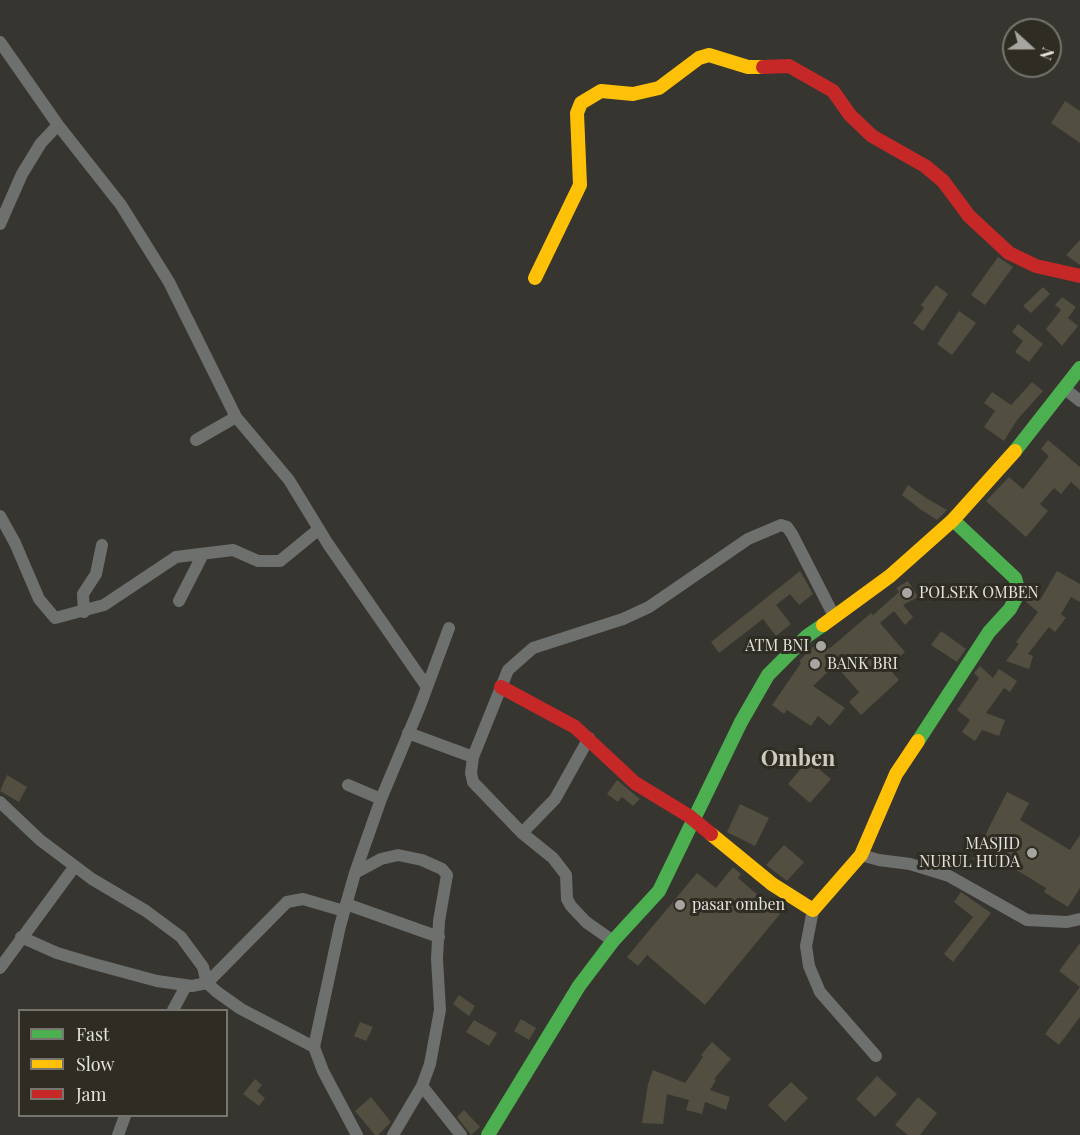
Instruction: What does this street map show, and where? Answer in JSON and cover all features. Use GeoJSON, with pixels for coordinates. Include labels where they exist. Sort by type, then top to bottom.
{"type":"FeatureCollection","features":[{"type":"Feature","properties":{"kind":"street"},"geometry":{"type":"LineString","coordinates":[[0,42],[58,125],[103,180],[169,282],[236,417],[290,480],[319,529],[427,687]]}},
{"type":"Feature","properties":{"kind":"street"},"geometry":{"type":"LineString","coordinates":[[535,278],[580,185],[582,177],[577,139],[577,113],[581,103],[601,91],[633,94],[659,88],[699,58],[709,55],[748,67],[789,66],[820,82],[833,92],[850,116],[872,136],[925,165],[943,181],[969,216],[1009,253],[1036,266],[1080,276]]}},
{"type":"Feature","properties":{"kind":"street"},"geometry":{"type":"LineString","coordinates":[[0,224],[22,174],[41,143],[58,125]]}},
{"type":"Feature","properties":{"kind":"street"},"geometry":{"type":"LineString","coordinates":[[488,1135],[579,986],[613,941],[659,891],[695,821],[741,722],[768,675],[792,649],[890,576],[953,520],[998,472],[1080,368]]}},
{"type":"Feature","properties":{"kind":"street"},"geometry":{"type":"LineString","coordinates":[[1064,388],[1080,401]]}},
{"type":"Feature","properties":{"kind":"street"},"geometry":{"type":"LineString","coordinates":[[196,440],[236,417]]}},
{"type":"Feature","properties":{"kind":"street"},"geometry":{"type":"LineString","coordinates":[[0,516],[15,543],[39,599],[50,615],[61,618],[84,612],[116,599],[176,557],[233,550],[258,561],[280,561],[319,529]]}},
{"type":"Feature","properties":{"kind":"street"},"geometry":{"type":"LineString","coordinates":[[876,1056],[820,992],[809,966],[806,946],[813,910],[861,855],[902,765],[1019,592],[1015,578],[953,520]]}},
{"type":"Feature","properties":{"kind":"street"},"geometry":{"type":"LineString","coordinates":[[613,941],[586,922],[570,906],[567,899],[566,875],[562,869],[522,833],[473,782],[471,773],[473,757],[511,665],[533,648],[623,619],[649,607],[738,545],[781,525],[787,527],[792,534],[834,616]]}},
{"type":"Feature","properties":{"kind":"street"},"geometry":{"type":"LineString","coordinates":[[84,612],[83,594],[96,574],[102,545]]}},
{"type":"Feature","properties":{"kind":"street"},"geometry":{"type":"LineString","coordinates":[[179,602],[203,554]]}},
{"type":"Feature","properties":{"kind":"street"},"geometry":{"type":"LineString","coordinates":[[357,1135],[323,1071],[314,1047],[355,873],[381,799],[449,628]]}},
{"type":"Feature","properties":{"kind":"street"},"geometry":{"type":"LineString","coordinates":[[501,687],[558,715],[589,738],[636,783],[695,821],[772,884],[813,910]]}},
{"type":"Feature","properties":{"kind":"street"},"geometry":{"type":"LineString","coordinates":[[408,733],[473,757]]}},
{"type":"Feature","properties":{"kind":"street"},"geometry":{"type":"LineString","coordinates":[[522,833],[555,799],[589,738]]}},
{"type":"Feature","properties":{"kind":"street"},"geometry":{"type":"LineString","coordinates":[[348,786],[381,799]]}},
{"type":"Feature","properties":{"kind":"street"},"geometry":{"type":"LineString","coordinates":[[0,802],[40,840],[92,879],[159,920],[181,937],[203,967],[207,983],[241,1010],[314,1047]]}},
{"type":"Feature","properties":{"kind":"street"},"geometry":{"type":"LineString","coordinates":[[355,873],[381,859],[398,855],[422,860],[446,871],[447,881],[440,911],[440,1010],[430,1064],[422,1086],[393,1135]]}},
{"type":"Feature","properties":{"kind":"street"},"geometry":{"type":"LineString","coordinates":[[861,855],[930,869],[970,887],[1027,920],[1067,922],[1080,919]]}},
{"type":"Feature","properties":{"kind":"street"},"geometry":{"type":"LineString","coordinates":[[0,968],[75,866]]}},
{"type":"Feature","properties":{"kind":"street"},"geometry":{"type":"LineString","coordinates":[[21,937],[57,953],[157,981],[186,986],[207,983],[288,902],[303,899],[345,908],[439,937]]}},
{"type":"Feature","properties":{"kind":"street"},"geometry":{"type":"LineString","coordinates":[[174,1009],[186,986]]}},
{"type":"Feature","properties":{"kind":"street"},"geometry":{"type":"LineString","coordinates":[[422,1086],[460,1135]]}},
{"type":"Feature","properties":{"kind":"street"},"geometry":{"type":"LineString","coordinates":[[118,1135],[125,1117]]}},
{"type":"Feature","properties":{"kind":"building"},"geometry":{"type":"Polygon","coordinates":[[[1065,101],[1080,111],[1080,143],[1051,123],[1065,101]]]}},
{"type":"Feature","properties":{"kind":"building"},"geometry":{"type":"Polygon","coordinates":[[[1080,240],[1080,265],[1066,255],[1080,240]]]}},
{"type":"Feature","properties":{"kind":"building"},"geometry":{"type":"Polygon","coordinates":[[[998,257],[1013,267],[985,305],[971,295],[998,257]]]}},
{"type":"Feature","properties":{"kind":"building"},"geometry":{"type":"Polygon","coordinates":[[[936,285],[948,294],[923,331],[913,323],[924,308],[921,305],[936,285]]]}},
{"type":"Feature","properties":{"kind":"building"},"geometry":{"type":"Polygon","coordinates":[[[1043,287],[1050,294],[1031,313],[1023,306],[1043,287]]]}},
{"type":"Feature","properties":{"kind":"building"},"geometry":{"type":"Polygon","coordinates":[[[1062,297],[1076,307],[1068,318],[1078,326],[1062,346],[1046,329],[1061,310],[1055,305],[1062,297]]]}},
{"type":"Feature","properties":{"kind":"building"},"geometry":{"type":"Polygon","coordinates":[[[959,311],[976,323],[952,355],[937,344],[959,311]]]}},
{"type":"Feature","properties":{"kind":"building"},"geometry":{"type":"Polygon","coordinates":[[[1018,324],[1043,344],[1029,362],[1015,352],[1023,341],[1012,332],[1018,324]]]}},
{"type":"Feature","properties":{"kind":"building"},"geometry":{"type":"Polygon","coordinates":[[[1032,382],[1043,391],[1017,420],[1004,441],[984,427],[995,411],[984,403],[992,392],[1011,405],[1032,382]]]}},
{"type":"Feature","properties":{"kind":"building"},"geometry":{"type":"Polygon","coordinates":[[[1048,440],[1080,467],[1080,490],[1071,482],[1061,494],[1054,488],[1040,504],[1048,511],[1026,537],[986,501],[1009,477],[1023,489],[1049,456],[1041,449],[1048,440]]]}},
{"type":"Feature","properties":{"kind":"building"},"geometry":{"type":"Polygon","coordinates":[[[908,485],[947,510],[937,520],[902,495],[908,485]]]}},
{"type":"Feature","properties":{"kind":"building"},"geometry":{"type":"Polygon","coordinates":[[[800,571],[813,594],[799,605],[790,594],[776,605],[791,624],[776,636],[763,619],[719,653],[711,642],[800,571]]]}},
{"type":"Feature","properties":{"kind":"building"},"geometry":{"type":"Polygon","coordinates":[[[1057,571],[1080,584],[1080,602],[1071,597],[1061,614],[1066,618],[1055,632],[1049,627],[1028,654],[1033,656],[1029,669],[1006,661],[1019,644],[1016,642],[1038,612],[1026,602],[1032,594],[1040,600],[1057,571]]]}},
{"type":"Feature","properties":{"kind":"building"},"geometry":{"type":"Polygon","coordinates":[[[908,581],[918,597],[903,605],[913,617],[905,625],[894,611],[880,623],[905,652],[888,667],[899,680],[861,715],[849,702],[859,692],[835,665],[813,686],[845,708],[830,726],[818,716],[811,726],[787,710],[784,714],[772,705],[801,663],[799,661],[813,647],[821,641],[829,649],[871,613],[873,615],[899,592],[896,588],[908,581]]]}},
{"type":"Feature","properties":{"kind":"building"},"geometry":{"type":"Polygon","coordinates":[[[941,631],[966,649],[957,662],[931,645],[941,631]]]}},
{"type":"Feature","properties":{"kind":"building"},"geometry":{"type":"Polygon","coordinates":[[[980,666],[993,678],[999,669],[1017,681],[1010,692],[1004,688],[986,713],[1005,720],[999,736],[982,730],[975,741],[962,732],[970,720],[957,710],[979,678],[974,673],[980,666]]]}},
{"type":"Feature","properties":{"kind":"building"},"geometry":{"type":"Polygon","coordinates":[[[808,760],[831,779],[810,803],[788,784],[808,760]]]}},
{"type":"Feature","properties":{"kind":"building"},"geometry":{"type":"Polygon","coordinates":[[[7,775],[27,787],[19,802],[0,791],[7,775]]]}},
{"type":"Feature","properties":{"kind":"building"},"geometry":{"type":"Polygon","coordinates":[[[617,780],[640,799],[633,806],[622,797],[618,802],[607,794],[617,780]]]}},
{"type":"Feature","properties":{"kind":"building"},"geometry":{"type":"Polygon","coordinates":[[[1007,792],[1029,803],[1020,820],[1070,850],[1080,835],[1080,888],[1068,907],[1044,892],[1046,888],[1000,860],[995,870],[973,859],[1007,792]]]}},
{"type":"Feature","properties":{"kind":"building"},"geometry":{"type":"Polygon","coordinates":[[[740,804],[769,818],[755,846],[727,832],[740,804]]]}},
{"type":"Feature","properties":{"kind":"building"},"geometry":{"type":"Polygon","coordinates":[[[784,845],[804,862],[787,881],[766,865],[784,845]]]}},
{"type":"Feature","properties":{"kind":"building","name":"pasar omben"},"geometry":{"type":"Polygon","coordinates":[[[733,867],[741,874],[738,878],[780,914],[705,1005],[647,955],[638,966],[627,957],[697,873],[716,888],[733,867]]]}},
{"type":"Feature","properties":{"kind":"building"},"geometry":{"type":"Polygon","coordinates":[[[961,892],[991,913],[953,962],[944,954],[973,917],[954,902],[961,892]]]}},
{"type":"Feature","properties":{"kind":"building"},"geometry":{"type":"Polygon","coordinates":[[[1080,943],[1080,987],[1059,971],[1080,943]]]}},
{"type":"Feature","properties":{"kind":"building"},"geometry":{"type":"Polygon","coordinates":[[[1080,987],[1080,1017],[1059,1045],[1045,1034],[1080,987]]]}},
{"type":"Feature","properties":{"kind":"building"},"geometry":{"type":"Polygon","coordinates":[[[459,995],[475,1006],[469,1016],[453,1004],[459,995]]]}},
{"type":"Feature","properties":{"kind":"building"},"geometry":{"type":"Polygon","coordinates":[[[521,1019],[536,1028],[529,1040],[514,1031],[521,1019]]]}},
{"type":"Feature","properties":{"kind":"building"},"geometry":{"type":"Polygon","coordinates":[[[474,1020],[497,1033],[489,1046],[466,1032],[474,1020]]]}},
{"type":"Feature","properties":{"kind":"building"},"geometry":{"type":"Polygon","coordinates":[[[360,1022],[373,1027],[366,1041],[354,1036],[360,1022]]]}},
{"type":"Feature","properties":{"kind":"building"},"geometry":{"type":"Polygon","coordinates":[[[712,1042],[731,1059],[714,1079],[716,1080],[710,1090],[730,1097],[726,1110],[705,1102],[702,1114],[686,1110],[689,1100],[667,1094],[663,1124],[642,1123],[648,1084],[653,1070],[685,1083],[703,1057],[701,1055],[712,1042]]]}},
{"type":"Feature","properties":{"kind":"building"},"geometry":{"type":"Polygon","coordinates":[[[877,1076],[897,1094],[875,1117],[856,1099],[877,1076]]]}},
{"type":"Feature","properties":{"kind":"building"},"geometry":{"type":"Polygon","coordinates":[[[255,1079],[262,1085],[257,1091],[265,1098],[259,1106],[243,1094],[255,1079]]]}},
{"type":"Feature","properties":{"kind":"building"},"geometry":{"type":"Polygon","coordinates":[[[791,1082],[808,1098],[785,1122],[768,1105],[791,1082]]]}},
{"type":"Feature","properties":{"kind":"building"},"geometry":{"type":"Polygon","coordinates":[[[371,1097],[391,1122],[378,1135],[375,1135],[355,1111],[371,1097]]]}},
{"type":"Feature","properties":{"kind":"building"},"geometry":{"type":"Polygon","coordinates":[[[918,1097],[937,1113],[920,1135],[908,1135],[895,1125],[918,1097]]]}},
{"type":"Feature","properties":{"kind":"building"},"geometry":{"type":"Polygon","coordinates":[[[464,1110],[480,1127],[471,1135],[457,1117],[464,1110]]]}},
{"type":"Feature","properties":{"kind":"traffic: fast"},"geometry":{"type":"LineString","coordinates":[[1015,451],[1080,368]]}},
{"type":"Feature","properties":{"kind":"traffic: fast"},"geometry":{"type":"LineString","coordinates":[[918,741],[989,632],[1010,609],[1019,592],[1015,578],[953,520]]}},
{"type":"Feature","properties":{"kind":"traffic: fast"},"geometry":{"type":"LineString","coordinates":[[488,1135],[579,986],[613,941],[659,891],[741,722],[768,675],[807,636],[823,625]]}},
{"type":"Feature","properties":{"kind":"traffic: slow"},"geometry":{"type":"LineString","coordinates":[[535,278],[580,185],[577,113],[581,103],[601,91],[633,94],[659,88],[699,58],[709,55],[748,67],[763,67]]}},
{"type":"Feature","properties":{"kind":"traffic: slow"},"geometry":{"type":"LineString","coordinates":[[823,625],[890,576],[953,520],[1015,451]]}},
{"type":"Feature","properties":{"kind":"traffic: slow"},"geometry":{"type":"LineString","coordinates":[[711,834],[772,884],[813,910],[861,855],[896,774],[918,741]]}},
{"type":"Feature","properties":{"kind":"traffic: jam"},"geometry":{"type":"LineString","coordinates":[[763,67],[789,66],[833,91],[850,115],[872,136],[925,166],[943,181],[969,216],[1009,253],[1036,266],[1080,276]]}},
{"type":"Feature","properties":{"kind":"traffic: jam"},"geometry":{"type":"LineString","coordinates":[[501,687],[575,727],[635,783],[689,816],[711,834]]}},
{"type":"Feature","properties":{"kind":"place","name":"POLSEK OMBEN"},"geometry":{"type":"Point","coordinates":[907,593]}},
{"type":"Feature","properties":{"kind":"place","name":"ATM BNI"},"geometry":{"type":"Point","coordinates":[821,646]}},
{"type":"Feature","properties":{"kind":"place","name":"BANK BRI"},"geometry":{"type":"Point","coordinates":[815,664]}},
{"type":"Feature","properties":{"kind":"place","name":"MASJID NURUL HUDA"},"geometry":{"type":"Point","coordinates":[1032,853]}},
{"type":"Feature","properties":{"kind":"place","name":"pasar omben"},"geometry":{"type":"Point","coordinates":[680,905]}},
{"type":"Feature","properties":{"kind":"district","name":"Omben"},"geometry":{"type":"Point","coordinates":[798,759]}}]}
